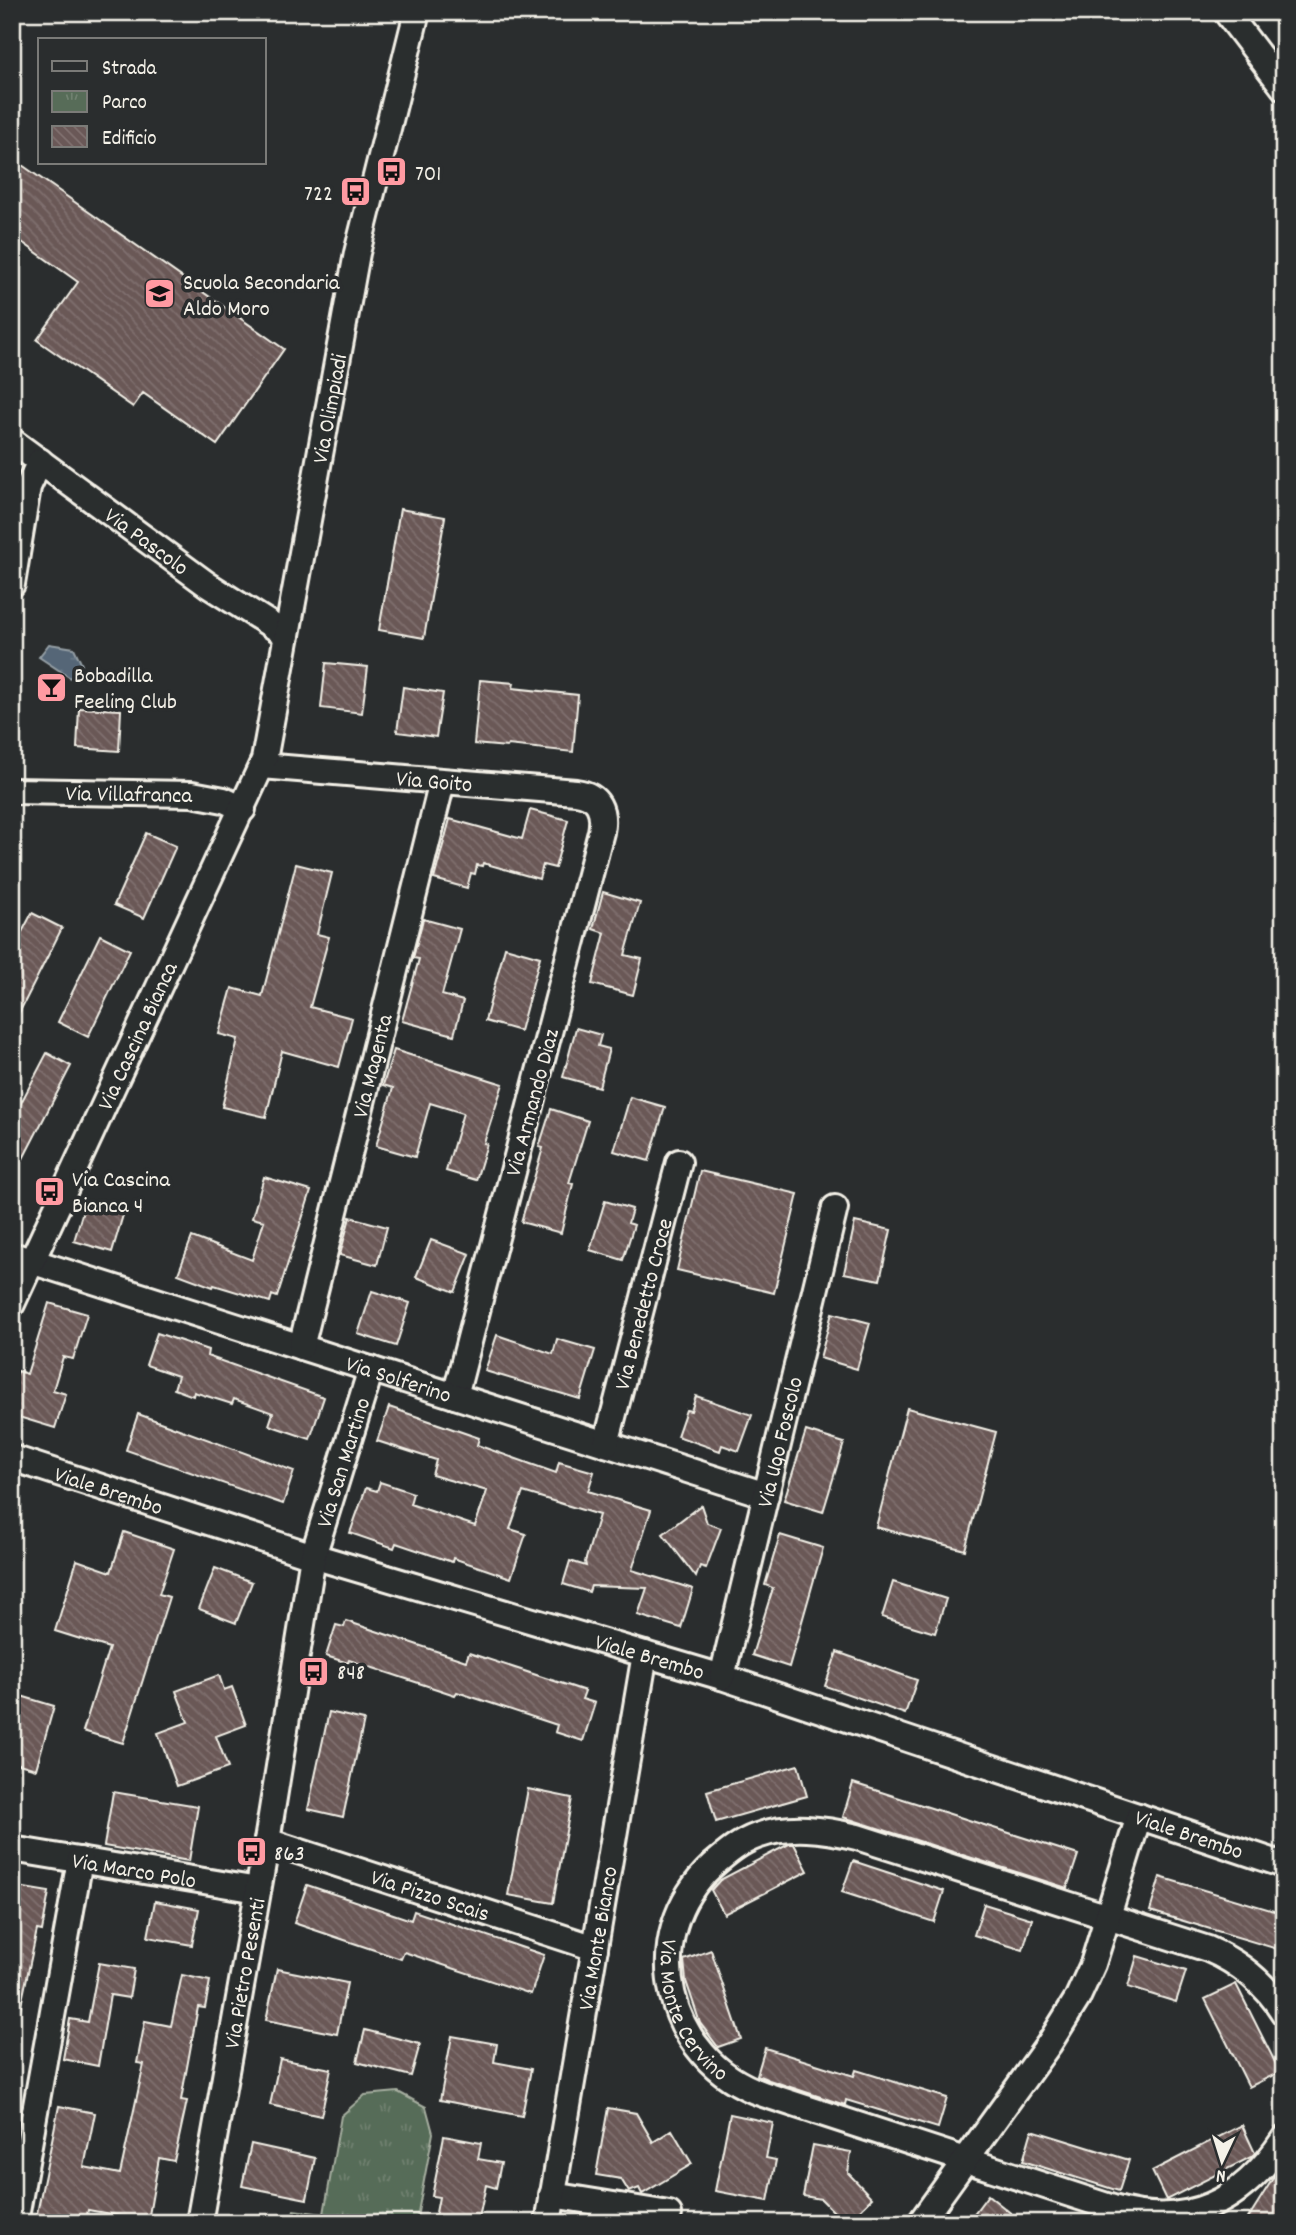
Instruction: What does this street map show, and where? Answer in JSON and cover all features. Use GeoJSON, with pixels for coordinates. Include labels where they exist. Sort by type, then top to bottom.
{"type":"FeatureCollection","features":[{"type":"Feature","properties":{"kind":"street","name":"Via Olimpiadi"},"geometry":{"type":"LineString","coordinates":[[262,766],[357,254],[417,12]]}},
{"type":"Feature","properties":{"kind":"street"},"geometry":{"type":"LineString","coordinates":[[1226,12],[1284,88]]}},
{"type":"Feature","properties":{"kind":"street","name":"Via Pascolo"},"geometry":{"type":"LineString","coordinates":[[12,441],[208,585],[286,635]]}},
{"type":"Feature","properties":{"kind":"street"},"geometry":{"type":"LineString","coordinates":[[12,584],[28,487],[40,461]]}},
{"type":"Feature","properties":{"kind":"street","name":"Via Goito"},"geometry":{"type":"LineString","coordinates":[[262,766],[582,793],[596,799],[601,807]]}},
{"type":"Feature","properties":{"kind":"street","name":"Via Cascina Bianca"},"geometry":{"type":"LineString","coordinates":[[12,1304],[22,1258],[262,766]]}},
{"type":"Feature","properties":{"kind":"street","name":"Via Magenta"},"geometry":{"type":"LineString","coordinates":[[301,1347],[442,782]]}},
{"type":"Feature","properties":{"kind":"street","name":"Via Villafranca"},"geometry":{"type":"LineString","coordinates":[[12,791],[192,794],[217,798],[243,809]]}},
{"type":"Feature","properties":{"kind":"street","name":"Via Armando Diaz"},"geometry":{"type":"LineString","coordinates":[[455,1396],[601,832],[601,807]]}},
{"type":"Feature","properties":{"kind":"street","name":"Via Benedetto Croce"},"geometry":{"type":"LineString","coordinates":[[606,1444],[679,1162]]}},
{"type":"Feature","properties":{"kind":"street","name":"Via Ugo Foscolo"},"geometry":{"type":"LineString","coordinates":[[722,1677],[835,1208]]}},
{"type":"Feature","properties":{"kind":"street","name":"Via Solferino"},"geometry":{"type":"LineString","coordinates":[[22,1258],[766,1495]]}},
{"type":"Feature","properties":{"kind":"street","name":"Via San Martino"},"geometry":{"type":"LineString","coordinates":[[313,1556],[371,1369]]}},
{"type":"Feature","properties":{"kind":"street","name":"Viale Brembo"},"geometry":{"type":"LineString","coordinates":[[12,1458],[313,1556],[722,1677],[1284,1865]]}},
{"type":"Feature","properties":{"kind":"street","name":"Via Pietro Pesenti"},"geometry":{"type":"LineString","coordinates":[[199,2223],[267,1841],[313,1556]]}},
{"type":"Feature","properties":{"kind":"street","name":"Via Monte Bianco"},"geometry":{"type":"LineString","coordinates":[[548,2223],[645,1654]]}},
{"type":"Feature","properties":{"kind":"street"},"geometry":{"type":"LineString","coordinates":[[920,2223],[1070,2011],[1093,1964],[1139,1816]]}},
{"type":"Feature","properties":{"kind":"street","name":"Via Monte Cervino"},"geometry":{"type":"LineString","coordinates":[[1284,2013],[1256,1979],[1227,1958],[1197,1945],[858,1837],[811,1829],[772,1832],[740,1843],[697,1880],[682,1903],[671,1938],[671,1982],[678,2008],[689,2036],[711,2065],[731,2080],[751,2090],[964,2161],[1121,2210],[1166,2216],[1200,2210],[1233,2193],[1261,2170],[1284,2139]]}},
{"type":"Feature","properties":{"kind":"street","name":"Via Pizzo Scais"},"geometry":{"type":"LineString","coordinates":[[267,1841],[595,1948]]}},
{"type":"Feature","properties":{"kind":"street","name":"Via Marco Polo"},"geometry":{"type":"LineString","coordinates":[[12,1849],[258,1890]]}},
{"type":"Feature","properties":{"kind":"street"},"geometry":{"type":"LineString","coordinates":[[15,2223],[79,1860]]}},
{"type":"Feature","properties":{"kind":"street"},"geometry":{"type":"LineString","coordinates":[[552,2195],[669,2214]]}},
{"type":"Feature","properties":{"kind":"green space"},"geometry":{"type":"Polygon","coordinates":[[[398,2092],[426,2107],[433,2133],[416,2223],[292,2223],[294,2210],[324,2214],[341,2116],[365,2095],[398,2092]]]}},
{"type":"Feature","properties":{"kind":"water"},"geometry":{"type":"Polygon","coordinates":[[[49,644],[74,648],[82,665],[72,679],[39,657],[49,644]]]}},
{"type":"Feature","properties":{"kind":"building","name":"Scuola Secondaria Aldo Moro"},"geometry":{"type":"Polygon","coordinates":[[[12,158],[284,349],[217,445],[143,393],[133,407],[37,340],[78,282],[12,235],[12,158]]]}},
{"type":"Feature","properties":{"kind":"building"},"geometry":{"type":"Polygon","coordinates":[[[400,509],[445,517],[424,638],[379,630],[400,509]]]}},
{"type":"Feature","properties":{"kind":"building"},"geometry":{"type":"Polygon","coordinates":[[[326,663],[368,667],[362,713],[321,708],[326,663]]]}},
{"type":"Feature","properties":{"kind":"building"},"geometry":{"type":"Polygon","coordinates":[[[480,680],[514,683],[513,688],[578,695],[573,752],[474,744],[480,680]]]}},
{"type":"Feature","properties":{"kind":"building"},"geometry":{"type":"Polygon","coordinates":[[[403,687],[443,693],[436,737],[397,732],[403,687]]]}},
{"type":"Feature","properties":{"kind":"building"},"geometry":{"type":"Polygon","coordinates":[[[79,708],[121,710],[119,751],[77,748],[79,708]]]}},
{"type":"Feature","properties":{"kind":"building"},"geometry":{"type":"Polygon","coordinates":[[[530,810],[568,820],[555,868],[543,865],[539,879],[483,863],[482,866],[477,865],[475,874],[471,873],[467,888],[434,879],[450,819],[522,839],[530,810]]]}},
{"type":"Feature","properties":{"kind":"building"},"geometry":{"type":"Polygon","coordinates":[[[146,833],[176,846],[144,918],[114,905],[146,833]]]}},
{"type":"Feature","properties":{"kind":"building"},"geometry":{"type":"Polygon","coordinates":[[[296,864],[332,873],[317,934],[329,937],[310,1007],[352,1018],[339,1067],[282,1051],[266,1117],[222,1107],[238,1039],[219,1034],[232,988],[262,996],[296,864]]]}},
{"type":"Feature","properties":{"kind":"building"},"geometry":{"type":"Polygon","coordinates":[[[603,892],[640,903],[625,955],[642,959],[633,995],[592,984],[605,933],[593,929],[603,892]]]}},
{"type":"Feature","properties":{"kind":"building"},"geometry":{"type":"Polygon","coordinates":[[[32,913],[62,928],[12,1027],[12,951],[32,913]]]}},
{"type":"Feature","properties":{"kind":"building"},"geometry":{"type":"Polygon","coordinates":[[[423,919],[460,929],[442,995],[463,1001],[454,1035],[402,1021],[419,959],[413,958],[423,919]]]}},
{"type":"Feature","properties":{"kind":"building"},"geometry":{"type":"Polygon","coordinates":[[[100,935],[130,950],[88,1037],[58,1022],[100,935]]]}},
{"type":"Feature","properties":{"kind":"building"},"geometry":{"type":"Polygon","coordinates":[[[505,947],[540,957],[520,1031],[485,1021],[505,947]]]}},
{"type":"Feature","properties":{"kind":"building"},"geometry":{"type":"Polygon","coordinates":[[[576,1028],[601,1035],[598,1046],[609,1049],[599,1087],[563,1077],[576,1028]]]}},
{"type":"Feature","properties":{"kind":"building"},"geometry":{"type":"Polygon","coordinates":[[[394,1050],[503,1084],[484,1143],[487,1144],[476,1180],[446,1171],[463,1113],[430,1103],[415,1157],[376,1146],[393,1088],[383,1085],[394,1050]]]}},
{"type":"Feature","properties":{"kind":"building"},"geometry":{"type":"Polygon","coordinates":[[[47,1053],[71,1066],[12,1180],[12,1120],[47,1053]]]}},
{"type":"Feature","properties":{"kind":"building"},"geometry":{"type":"Polygon","coordinates":[[[630,1097],[665,1107],[649,1161],[614,1151],[630,1097]]]}},
{"type":"Feature","properties":{"kind":"building"},"geometry":{"type":"Polygon","coordinates":[[[551,1109],[588,1121],[569,1183],[573,1184],[561,1233],[521,1222],[543,1148],[539,1147],[551,1109]]]}},
{"type":"Feature","properties":{"kind":"building"},"geometry":{"type":"Polygon","coordinates":[[[700,1171],[798,1194],[774,1293],[677,1270],[700,1171]]]}},
{"type":"Feature","properties":{"kind":"building"},"geometry":{"type":"Polygon","coordinates":[[[264,1177],[311,1191],[277,1297],[272,1295],[270,1302],[214,1285],[213,1287],[178,1274],[192,1237],[252,1260],[264,1221],[252,1218],[264,1177]]]}},
{"type":"Feature","properties":{"kind":"building"},"geometry":{"type":"Polygon","coordinates":[[[605,1201],[632,1209],[628,1223],[634,1225],[623,1260],[590,1250],[605,1201]]]}},
{"type":"Feature","properties":{"kind":"building"},"geometry":{"type":"Polygon","coordinates":[[[85,1204],[123,1215],[112,1252],[74,1241],[85,1204]]]}},
{"type":"Feature","properties":{"kind":"building"},"geometry":{"type":"Polygon","coordinates":[[[350,1217],[387,1227],[377,1265],[340,1255],[350,1217]]]}},
{"type":"Feature","properties":{"kind":"building"},"geometry":{"type":"Polygon","coordinates":[[[855,1222],[891,1230],[880,1280],[844,1273],[855,1222]]]}},
{"type":"Feature","properties":{"kind":"building"},"geometry":{"type":"Polygon","coordinates":[[[431,1240],[470,1254],[455,1292],[416,1277],[431,1240]]]}},
{"type":"Feature","properties":{"kind":"building"},"geometry":{"type":"Polygon","coordinates":[[[372,1291],[410,1303],[396,1346],[358,1334],[372,1291]]]}},
{"type":"Feature","properties":{"kind":"building"},"geometry":{"type":"Polygon","coordinates":[[[49,1303],[87,1314],[73,1359],[63,1357],[53,1390],[66,1394],[55,1428],[12,1415],[12,1388],[18,1371],[27,1374],[49,1303]]]}},
{"type":"Feature","properties":{"kind":"building"},"geometry":{"type":"Polygon","coordinates":[[[832,1313],[870,1323],[857,1369],[820,1358],[832,1313]]]}},
{"type":"Feature","properties":{"kind":"building"},"geometry":{"type":"Polygon","coordinates":[[[157,1333],[208,1350],[207,1356],[324,1397],[310,1439],[269,1425],[273,1413],[234,1399],[232,1404],[194,1392],[193,1396],[174,1389],[178,1376],[146,1365],[157,1333]]]}},
{"type":"Feature","properties":{"kind":"building"},"geometry":{"type":"Polygon","coordinates":[[[497,1335],[553,1354],[557,1339],[595,1350],[580,1399],[485,1371],[497,1335]]]}},
{"type":"Feature","properties":{"kind":"building"},"geometry":{"type":"Polygon","coordinates":[[[696,1396],[752,1415],[739,1451],[722,1445],[720,1451],[677,1436],[686,1410],[691,1411],[696,1396]]]}},
{"type":"Feature","properties":{"kind":"building"},"geometry":{"type":"Polygon","coordinates":[[[389,1407],[479,1438],[477,1445],[556,1473],[559,1462],[594,1472],[588,1491],[651,1510],[632,1570],[693,1589],[681,1628],[638,1615],[647,1588],[591,1586],[589,1592],[563,1584],[570,1561],[586,1566],[599,1515],[523,1492],[510,1529],[526,1534],[511,1578],[453,1558],[452,1562],[396,1543],[394,1548],[350,1533],[366,1488],[377,1491],[380,1482],[413,1493],[410,1504],[475,1526],[487,1491],[432,1475],[436,1460],[377,1441],[389,1407]]]}},
{"type":"Feature","properties":{"kind":"building"},"geometry":{"type":"Polygon","coordinates":[[[907,1408],[996,1432],[965,1550],[876,1527],[907,1408]]]}},
{"type":"Feature","properties":{"kind":"building"},"geometry":{"type":"Polygon","coordinates":[[[138,1414],[294,1471],[283,1504],[126,1450],[138,1414]]]}},
{"type":"Feature","properties":{"kind":"building"},"geometry":{"type":"Polygon","coordinates":[[[806,1431],[844,1443],[823,1512],[784,1500],[806,1431]]]}},
{"type":"Feature","properties":{"kind":"building"},"geometry":{"type":"Polygon","coordinates":[[[701,1505],[707,1523],[721,1528],[706,1568],[700,1566],[696,1577],[663,1534],[701,1505]]]}},
{"type":"Feature","properties":{"kind":"building"},"geometry":{"type":"Polygon","coordinates":[[[124,1532],[174,1549],[159,1594],[169,1597],[123,1743],[83,1731],[109,1648],[55,1631],[77,1560],[111,1572],[124,1532]]]}},
{"type":"Feature","properties":{"kind":"building"},"geometry":{"type":"Polygon","coordinates":[[[780,1535],[823,1548],[789,1667],[752,1655],[773,1588],[765,1585],[780,1535]]]}},
{"type":"Feature","properties":{"kind":"building"},"geometry":{"type":"Polygon","coordinates":[[[215,1568],[252,1582],[236,1623],[199,1609],[215,1568]]]}},
{"type":"Feature","properties":{"kind":"building"},"geometry":{"type":"Polygon","coordinates":[[[893,1582],[946,1599],[935,1633],[882,1617],[893,1582]]]}},
{"type":"Feature","properties":{"kind":"building"},"geometry":{"type":"Polygon","coordinates":[[[346,1621],[466,1661],[469,1653],[585,1691],[582,1699],[595,1703],[583,1741],[555,1732],[557,1725],[457,1692],[455,1695],[349,1660],[348,1663],[326,1656],[336,1625],[344,1627],[346,1621]]]}},
{"type":"Feature","properties":{"kind":"building"},"geometry":{"type":"Polygon","coordinates":[[[837,1652],[917,1680],[905,1714],[825,1686],[837,1652]]]}},
{"type":"Feature","properties":{"kind":"building"},"geometry":{"type":"Polygon","coordinates":[[[219,1675],[224,1690],[232,1687],[246,1725],[216,1736],[228,1768],[177,1786],[158,1733],[188,1722],[176,1691],[219,1675]]]}},
{"type":"Feature","properties":{"kind":"building"},"geometry":{"type":"Polygon","coordinates":[[[21,1696],[54,1706],[36,1769],[12,1762],[12,1726],[21,1696]]]}},
{"type":"Feature","properties":{"kind":"building"},"geometry":{"type":"Polygon","coordinates":[[[329,1712],[364,1720],[343,1817],[308,1809],[329,1712]]]}},
{"type":"Feature","properties":{"kind":"building"},"geometry":{"type":"Polygon","coordinates":[[[798,1765],[807,1796],[716,1822],[707,1791],[798,1765]]]}},
{"type":"Feature","properties":{"kind":"building"},"geometry":{"type":"Polygon","coordinates":[[[853,1783],[1078,1855],[1067,1888],[843,1817],[853,1783]]]}},
{"type":"Feature","properties":{"kind":"building"},"geometry":{"type":"Polygon","coordinates":[[[528,1789],[572,1798],[553,1903],[508,1895],[528,1789]]]}},
{"type":"Feature","properties":{"kind":"building"},"geometry":{"type":"Polygon","coordinates":[[[113,1792],[198,1806],[189,1861],[104,1846],[113,1792]]]}},
{"type":"Feature","properties":{"kind":"building"},"geometry":{"type":"Polygon","coordinates":[[[789,1844],[794,1844],[808,1871],[724,1914],[711,1890],[720,1880],[789,1844]]]}},
{"type":"Feature","properties":{"kind":"building"},"geometry":{"type":"Polygon","coordinates":[[[853,1861],[944,1891],[934,1922],[842,1892],[853,1861]]]}},
{"type":"Feature","properties":{"kind":"building"},"geometry":{"type":"Polygon","coordinates":[[[1160,1877],[1284,1914],[1284,1951],[1150,1911],[1160,1877]]]}},
{"type":"Feature","properties":{"kind":"building"},"geometry":{"type":"Polygon","coordinates":[[[307,1885],[411,1920],[414,1911],[544,1955],[531,1994],[404,1952],[401,1959],[294,1923],[307,1885]]]}},
{"type":"Feature","properties":{"kind":"building"},"geometry":{"type":"Polygon","coordinates":[[[12,1886],[49,1892],[42,1931],[37,1930],[20,2010],[12,2009],[12,1886]]]}},
{"type":"Feature","properties":{"kind":"building"},"geometry":{"type":"Polygon","coordinates":[[[155,1901],[199,1909],[192,1945],[148,1937],[155,1901]]]}},
{"type":"Feature","properties":{"kind":"building"},"geometry":{"type":"Polygon","coordinates":[[[984,1904],[1032,1919],[1023,1950],[974,1935],[984,1904]]]}},
{"type":"Feature","properties":{"kind":"building"},"geometry":{"type":"Polygon","coordinates":[[[711,1950],[741,2039],[718,2047],[700,2023],[686,1981],[684,1960],[711,1950]]]}},
{"type":"Feature","properties":{"kind":"building"},"geometry":{"type":"Polygon","coordinates":[[[1137,1956],[1186,1971],[1176,2002],[1128,1987],[1137,1956]]]}},
{"type":"Feature","properties":{"kind":"building"},"geometry":{"type":"Polygon","coordinates":[[[99,1963],[134,1969],[129,1998],[110,1995],[98,2066],[63,2059],[70,2019],[88,2022],[99,1963]]]}},
{"type":"Feature","properties":{"kind":"building"},"geometry":{"type":"Polygon","coordinates":[[[277,1969],[347,1983],[337,2034],[266,2020],[277,1969]]]}},
{"type":"Feature","properties":{"kind":"building"},"geometry":{"type":"Polygon","coordinates":[[[182,1975],[210,1981],[205,2008],[198,2007],[181,2100],[187,2101],[174,2161],[159,2158],[148,2221],[88,2210],[85,2223],[35,2223],[59,2106],[95,2113],[84,2167],[120,2174],[144,2064],[137,2063],[145,2021],[171,2026],[182,1975]]]}},
{"type":"Feature","properties":{"kind":"building"},"geometry":{"type":"Polygon","coordinates":[[[1236,1984],[1280,2072],[1249,2087],[1205,1999],[1236,1984]]]}},
{"type":"Feature","properties":{"kind":"building"},"geometry":{"type":"Polygon","coordinates":[[[365,2030],[420,2044],[411,2076],[357,2062],[365,2030]]]}},
{"type":"Feature","properties":{"kind":"building"},"geometry":{"type":"Polygon","coordinates":[[[452,2036],[497,2044],[494,2062],[531,2069],[522,2116],[440,2100],[452,2036]]]}},
{"type":"Feature","properties":{"kind":"building"},"geometry":{"type":"Polygon","coordinates":[[[765,2048],[854,2076],[856,2070],[947,2098],[938,2128],[846,2100],[845,2105],[757,2075],[765,2048]]]}},
{"type":"Feature","properties":{"kind":"building"},"geometry":{"type":"Polygon","coordinates":[[[280,2059],[331,2069],[321,2116],[270,2105],[280,2059]]]}},
{"type":"Feature","properties":{"kind":"building"},"geometry":{"type":"Polygon","coordinates":[[[608,2108],[636,2113],[653,2142],[672,2130],[692,2164],[642,2194],[639,2188],[629,2192],[621,2179],[596,2175],[608,2108]]]}},
{"type":"Feature","properties":{"kind":"building"},"geometry":{"type":"Polygon","coordinates":[[[730,2114],[773,2123],[766,2158],[776,2160],[768,2201],[715,2191],[730,2114]]]}},
{"type":"Feature","properties":{"kind":"building"},"geometry":{"type":"Polygon","coordinates":[[[1242,2125],[1255,2153],[1251,2157],[1166,2200],[1152,2171],[1242,2125]]]}},
{"type":"Feature","properties":{"kind":"building"},"geometry":{"type":"Polygon","coordinates":[[[1032,2130],[1129,2160],[1119,2191],[1023,2161],[1032,2130]]]}},
{"type":"Feature","properties":{"kind":"building"},"geometry":{"type":"Polygon","coordinates":[[[444,2136],[481,2143],[478,2159],[501,2163],[496,2188],[486,2185],[478,2223],[434,2223],[439,2197],[432,2196],[444,2136]]]}},
{"type":"Feature","properties":{"kind":"building"},"geometry":{"type":"Polygon","coordinates":[[[251,2144],[315,2158],[307,2199],[242,2186],[251,2144]]]}},
{"type":"Feature","properties":{"kind":"building"},"geometry":{"type":"Polygon","coordinates":[[[813,2145],[851,2152],[848,2173],[872,2198],[847,2223],[821,2199],[803,2196],[813,2145]]]}},
{"type":"Feature","properties":{"kind":"building"},"geometry":{"type":"Polygon","coordinates":[[[1284,2164],[1284,2223],[1245,2223],[1277,2172],[1284,2164]]]}},
{"type":"Feature","properties":{"kind":"building"},"geometry":{"type":"Polygon","coordinates":[[[988,2195],[1023,2223],[967,2223],[988,2195]]]}},
{"type":"Feature","properties":{"kind":"place","name":"701"},"geometry":{"type":"Point","coordinates":[392,172]}},
{"type":"Feature","properties":{"kind":"place","name":"722"},"geometry":{"type":"Point","coordinates":[356,192]}},
{"type":"Feature","properties":{"kind":"place","name":"Scuola Secondaria Aldo Moro"},"geometry":{"type":"Point","coordinates":[160,294]}},
{"type":"Feature","properties":{"kind":"place","name":"Bobadilla Feeling Club"},"geometry":{"type":"Point","coordinates":[51,687]}},
{"type":"Feature","properties":{"kind":"place","name":"Via Cascina Bianca 4"},"geometry":{"type":"Point","coordinates":[49,1191]}},
{"type":"Feature","properties":{"kind":"place","name":"848"},"geometry":{"type":"Point","coordinates":[314,1671]}},
{"type":"Feature","properties":{"kind":"place","name":"863"},"geometry":{"type":"Point","coordinates":[251,1852]}}]}
